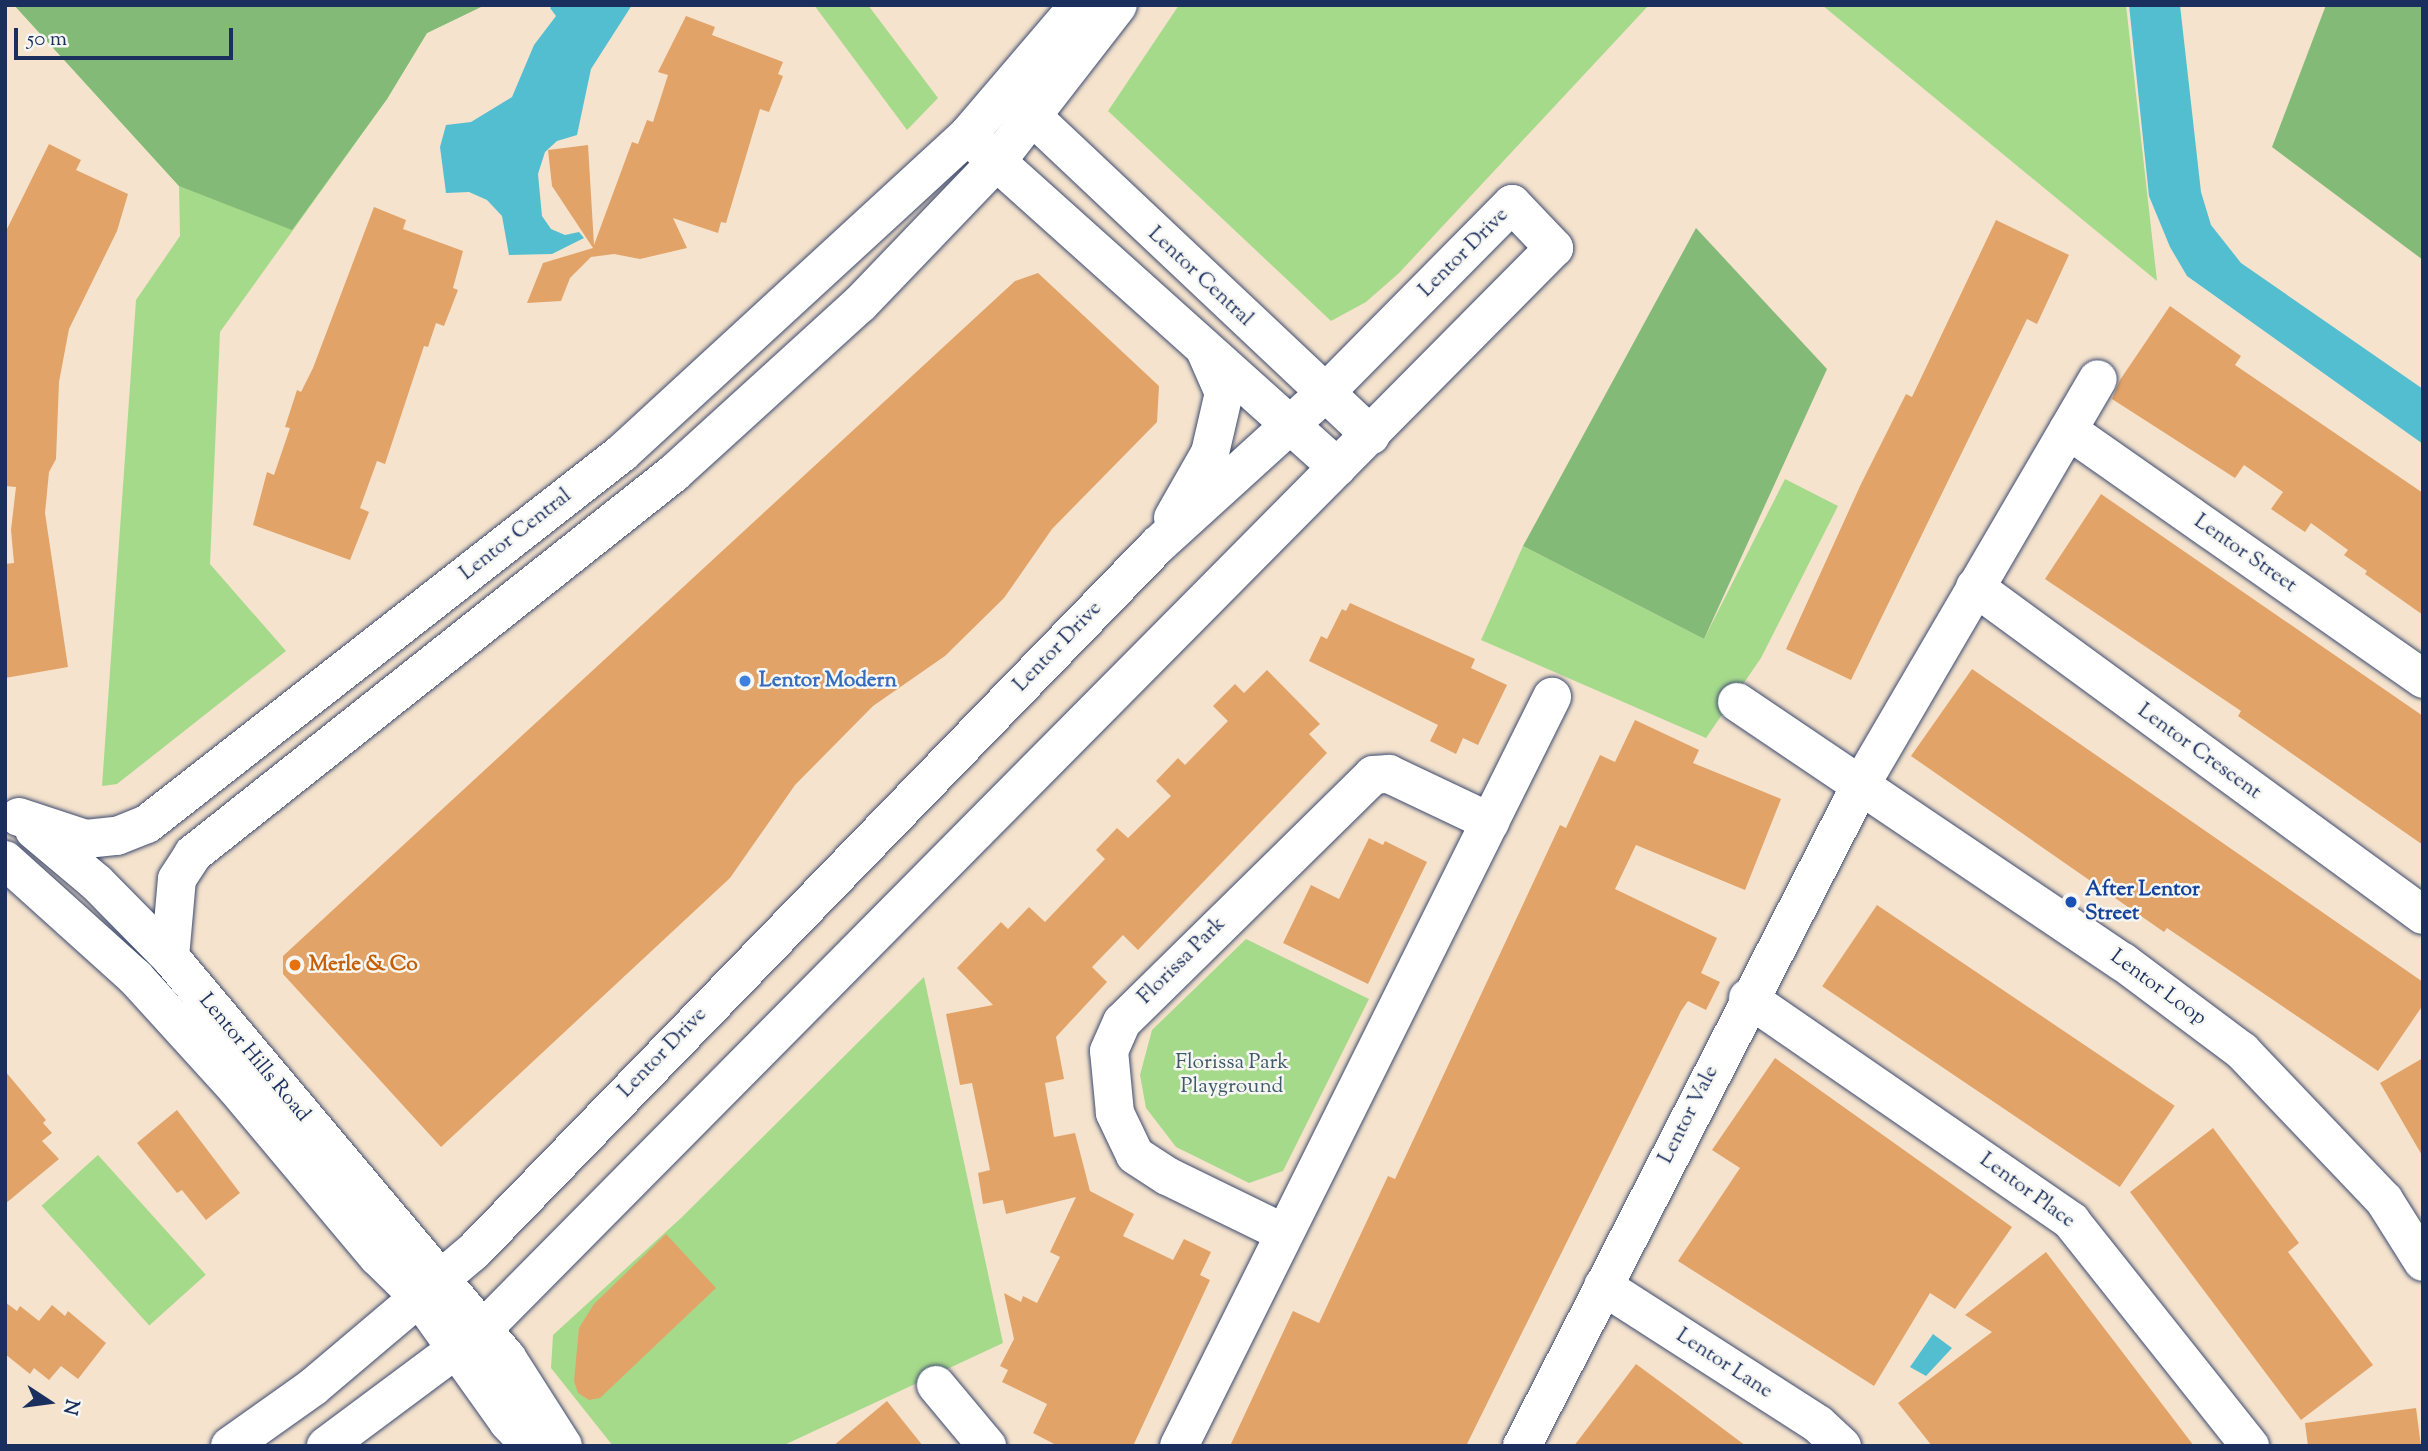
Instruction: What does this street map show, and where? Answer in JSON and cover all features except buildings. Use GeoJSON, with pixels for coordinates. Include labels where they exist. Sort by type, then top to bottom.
{"type":"FeatureCollection","features":[{"type":"Feature","properties":{"kind":"street","name":"Lentor Central"},"geometry":{"type":"LineString","coordinates":[[170,957],[177,879],[193,854],[674,473],[860,304],[997,161],[1018,104],[1079,5]]}},
{"type":"Feature","properties":{"kind":"street","name":"Lentor Central"},"geometry":{"type":"LineString","coordinates":[[12,812],[86,839],[117,836],[147,824],[622,453],[967,136],[1018,104],[1118,5]]}},
{"type":"Feature","properties":{"kind":"street","name":"Lentor Central"},"geometry":{"type":"LineString","coordinates":[[1018,104],[1371,435]]}},
{"type":"Feature","properties":{"kind":"street"},"geometry":{"type":"LineString","coordinates":[[967,136],[1337,467]]}},
{"type":"Feature","properties":{"kind":"street","name":"Lentor Drive"},"geometry":{"type":"LineString","coordinates":[[230,1446],[265,1424],[430,1289],[1158,545],[1325,393],[1512,204],[1554,248],[814,999],[469,1338]]}},
{"type":"Feature","properties":{"kind":"street"},"geometry":{"type":"LineString","coordinates":[[1158,545],[1210,453],[1224,393],[1206,350]]}},
{"type":"Feature","properties":{"kind":"street"},"geometry":{"type":"LineString","coordinates":[[1860,786],[2098,379]]}},
{"type":"Feature","properties":{"kind":"street","name":"Lentor Street"},"geometry":{"type":"LineString","coordinates":[[2068,430],[2423,679]]}},
{"type":"Feature","properties":{"kind":"street","name":"Lentor Crescent"},"geometry":{"type":"LineString","coordinates":[[1975,587],[2423,915]]}},
{"type":"Feature","properties":{"kind":"street"},"geometry":{"type":"LineString","coordinates":[[1179,1446],[1552,697]]}},
{"type":"Feature","properties":{"kind":"street","name":"Lentor Loop"},"geometry":{"type":"LineString","coordinates":[[1737,702],[2123,961],[2242,1051],[2384,1200],[2423,1262]]}},
{"type":"Feature","properties":{"kind":"street","name":"Florissa Park"},"geometry":{"type":"LineString","coordinates":[[1284,1233],[1167,1176],[1135,1155],[1114,1101],[1110,1051],[1122,1022],[1373,775],[1389,774],[1490,822]]}},
{"type":"Feature","properties":{"kind":"street","name":"Lentor Vale"},"geometry":{"type":"LineString","coordinates":[[1522,1446],[1748,998],[1860,786]]}},
{"type":"Feature","properties":{"kind":"street","name":"Lentor Hills Road"},"geometry":{"type":"LineString","coordinates":[[12,812],[97,883],[170,957],[469,1338]]}},
{"type":"Feature","properties":{"kind":"street","name":"Lentor Hills Road"},"geometry":{"type":"LineString","coordinates":[[5,860],[135,977],[236,1088],[378,1257],[430,1289]]}},
{"type":"Feature","properties":{"kind":"street","name":"Lentor Place"},"geometry":{"type":"LineString","coordinates":[[1748,998],[2071,1221],[2250,1446]]}},
{"type":"Feature","properties":{"kind":"street","name":"Lentor Lane"},"geometry":{"type":"LineString","coordinates":[[1603,1286],[1818,1424],[1842,1446]]}},
{"type":"Feature","properties":{"kind":"street"},"geometry":{"type":"LineString","coordinates":[[326,1446],[390,1401],[469,1338]]}},
{"type":"Feature","properties":{"kind":"street"},"geometry":{"type":"LineString","coordinates":[[469,1338],[508,1422],[531,1446]]}},
{"type":"Feature","properties":{"kind":"street"},"geometry":{"type":"LineString","coordinates":[[469,1338],[515,1369],[563,1446]]}},
{"type":"Feature","properties":{"kind":"street"},"geometry":{"type":"LineString","coordinates":[[936,1385],[987,1446]]}},
{"type":"Feature","properties":{"kind":"green space"},"geometry":{"type":"Polygon","coordinates":[[[14,5],[485,5],[427,33],[387,99],[220,332],[210,564],[286,651],[117,784],[102,786],[136,300],[180,236],[179,186],[14,5]]]}},
{"type":"Feature","properties":{"kind":"green space"},"geometry":{"type":"Polygon","coordinates":[[[14,5],[485,5],[427,33],[387,99],[292,230],[179,186],[14,5]]]}},
{"type":"Feature","properties":{"kind":"green space"},"geometry":{"type":"Polygon","coordinates":[[[814,5],[868,5],[938,98],[907,130],[814,5]]]}},
{"type":"Feature","properties":{"kind":"green space"},"geometry":{"type":"Polygon","coordinates":[[[1179,5],[1649,5],[1399,273],[1366,302],[1331,321],[1108,111],[1179,5]]]}},
{"type":"Feature","properties":{"kind":"green space"},"geometry":{"type":"Polygon","coordinates":[[[1822,5],[2126,5],[2157,281],[1822,5]]]}},
{"type":"Feature","properties":{"kind":"green space"},"geometry":{"type":"Polygon","coordinates":[[[2326,5],[2423,5],[2423,260],[2272,147],[2326,5]]]}},
{"type":"Feature","properties":{"kind":"green space"},"geometry":{"type":"Polygon","coordinates":[[[1696,228],[1827,369],[1704,639],[1523,546],[1696,228]]]}},
{"type":"Feature","properties":{"kind":"green space"},"geometry":{"type":"Polygon","coordinates":[[[1785,479],[1838,506],[1761,658],[1706,738],[1481,640],[1523,546],[1704,639],[1785,479]]]}},
{"type":"Feature","properties":{"kind":"green space","name":"Florissa Park Playground"},"geometry":{"type":"Polygon","coordinates":[[[1246,939],[1369,999],[1283,1171],[1249,1183],[1176,1147],[1146,1108],[1140,1075],[1152,1030],[1246,939]]]}},
{"type":"Feature","properties":{"kind":"green space"},"geometry":{"type":"Polygon","coordinates":[[[924,977],[1003,1343],[782,1446],[613,1446],[551,1368],[553,1335],[681,1218],[924,977]]]}},
{"type":"Feature","properties":{"kind":"green space"},"geometry":{"type":"Polygon","coordinates":[[[98,1155],[206,1275],[149,1326],[42,1206],[98,1155]]]}},
{"type":"Feature","properties":{"kind":"water"},"geometry":{"type":"Polygon","coordinates":[[[553,5],[632,5],[591,69],[577,135],[557,141],[545,152],[538,174],[542,216],[551,229],[565,235],[579,232],[584,238],[552,254],[509,255],[502,216],[487,200],[469,192],[446,193],[440,147],[446,125],[471,122],[512,97],[534,45],[556,16],[550,8],[553,5]]]}},
{"type":"Feature","properties":{"kind":"water"},"geometry":{"type":"Polygon","coordinates":[[[2129,5],[2180,5],[2201,192],[2211,225],[2241,263],[2423,389],[2423,444],[2187,276],[2170,247],[2149,196],[2129,5]]]}},
{"type":"Feature","properties":{"kind":"water"},"geometry":{"type":"Polygon","coordinates":[[[1933,1334],[1952,1348],[1926,1376],[1910,1367],[1933,1334]]]}},
{"type":"Feature","properties":{"kind":"place","name":"Lentor Modern"},"geometry":{"type":"Point","coordinates":[745,681]}},
{"type":"Feature","properties":{"kind":"place","name":"After Lentor Street"},"geometry":{"type":"Point","coordinates":[2071,902]}},
{"type":"Feature","properties":{"kind":"place","name":"Merle & Co"},"geometry":{"type":"Point","coordinates":[295,965]}}]}
